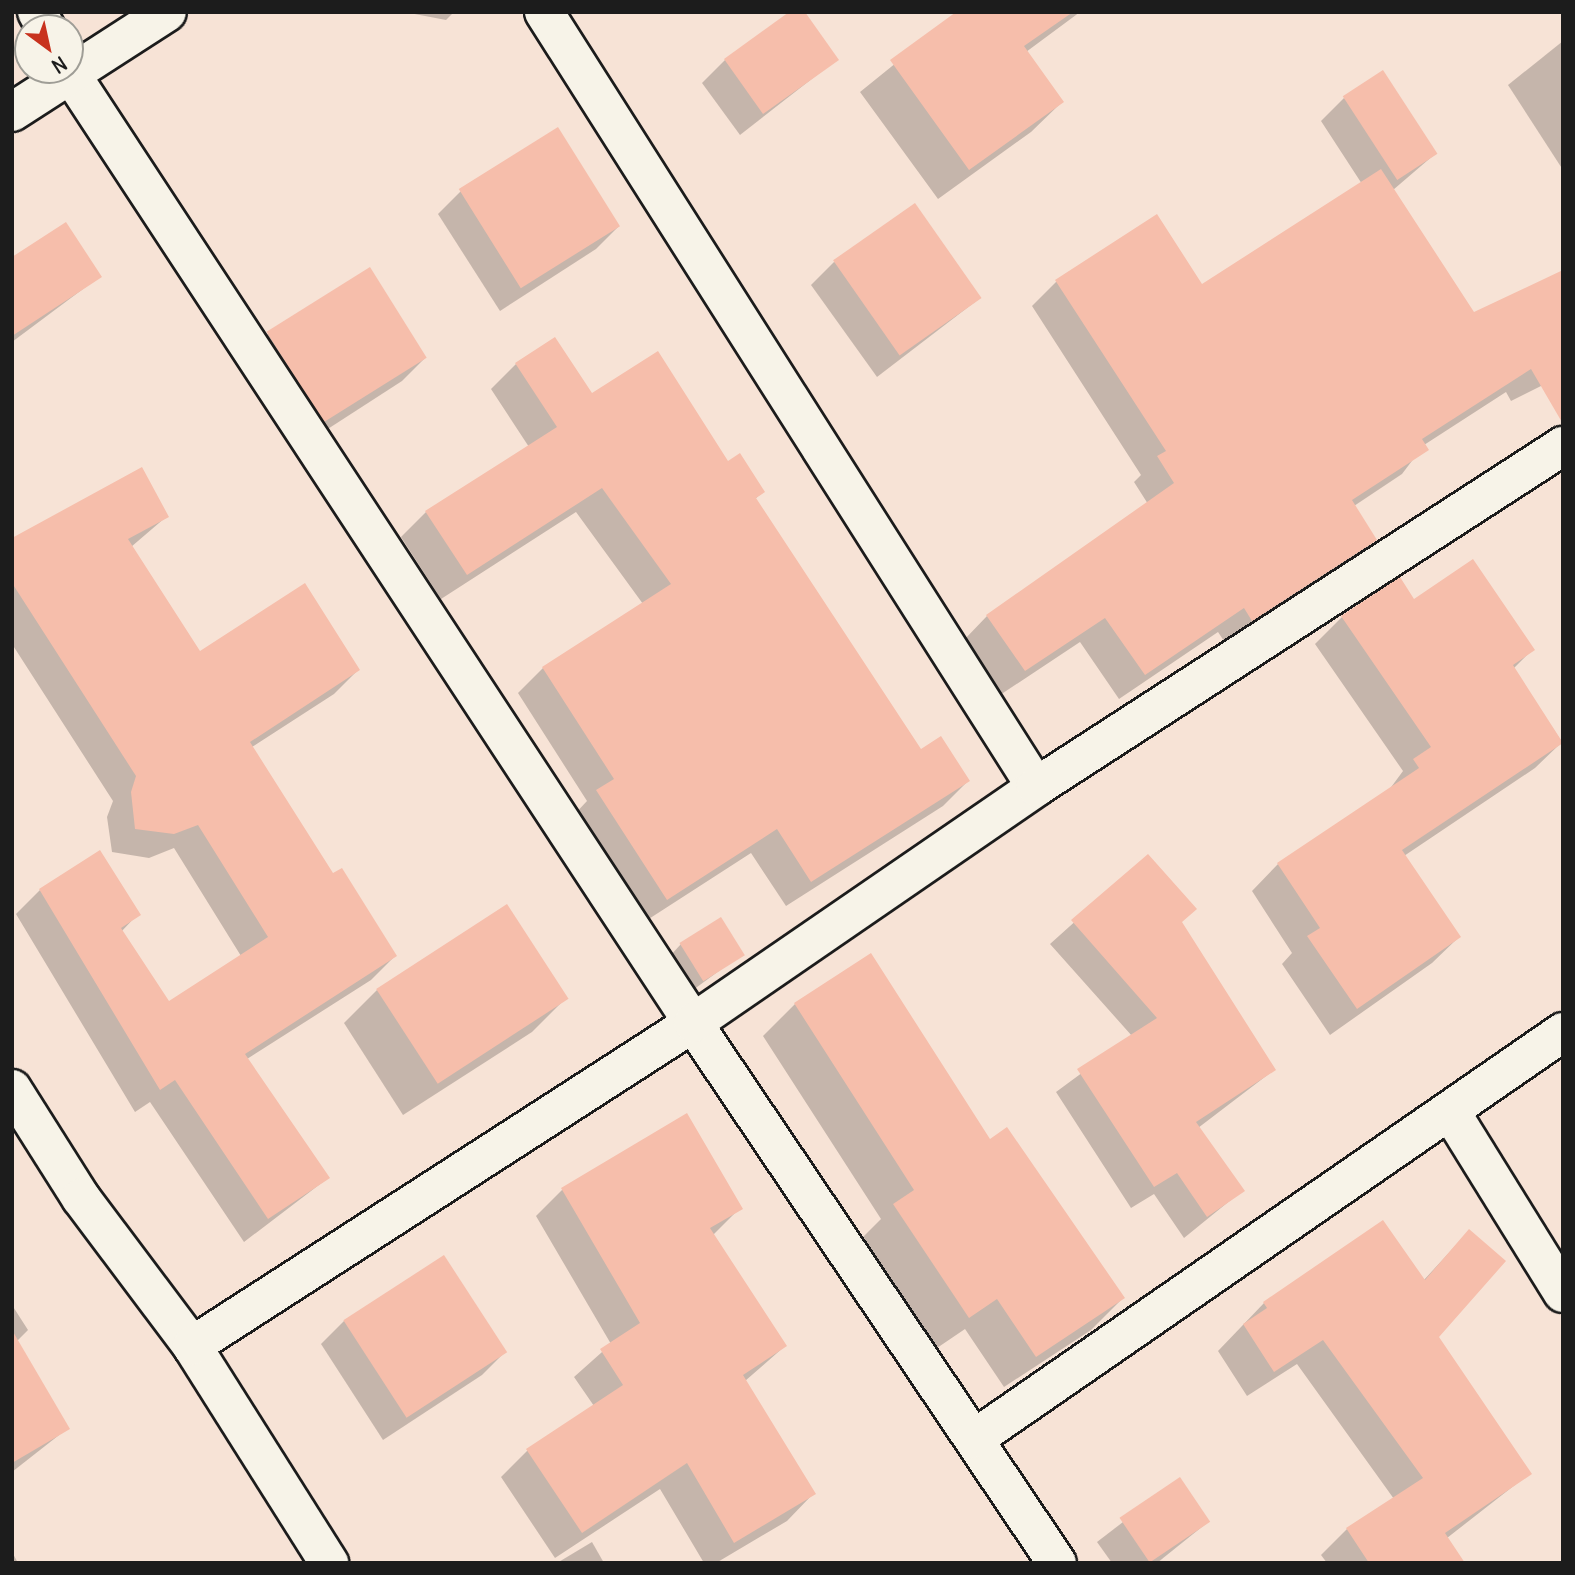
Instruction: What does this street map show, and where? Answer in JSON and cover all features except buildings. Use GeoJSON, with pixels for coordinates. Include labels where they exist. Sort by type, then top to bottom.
{"type":"FeatureCollection","features":[{"type":"Feature","properties":{"kind":"street"},"geometry":{"type":"LineString","coordinates":[[84,63],[167,12]]}},
{"type":"Feature","properties":{"kind":"street"},"geometry":{"type":"LineString","coordinates":[[544,12],[1036,787]]}},
{"type":"Feature","properties":{"kind":"street"},"geometry":{"type":"LineString","coordinates":[[12,112],[52,84]]}},
{"type":"Feature","properties":{"kind":"street"},"geometry":{"type":"LineString","coordinates":[[77,84],[693,1023],[1057,1563]]}},
{"type":"Feature","properties":{"kind":"street"},"geometry":{"type":"LineString","coordinates":[[192,1346],[693,1023],[1036,787],[1563,446]]}},
{"type":"Feature","properties":{"kind":"street"},"geometry":{"type":"LineString","coordinates":[[974,1439],[1563,1032]]}},
{"type":"Feature","properties":{"kind":"street"},"geometry":{"type":"LineString","coordinates":[[12,1089],[81,1198],[192,1346],[329,1563]]}},
{"type":"Feature","properties":{"kind":"street"},"geometry":{"type":"LineString","coordinates":[[1450,1111],[1563,1293]]}}]}
